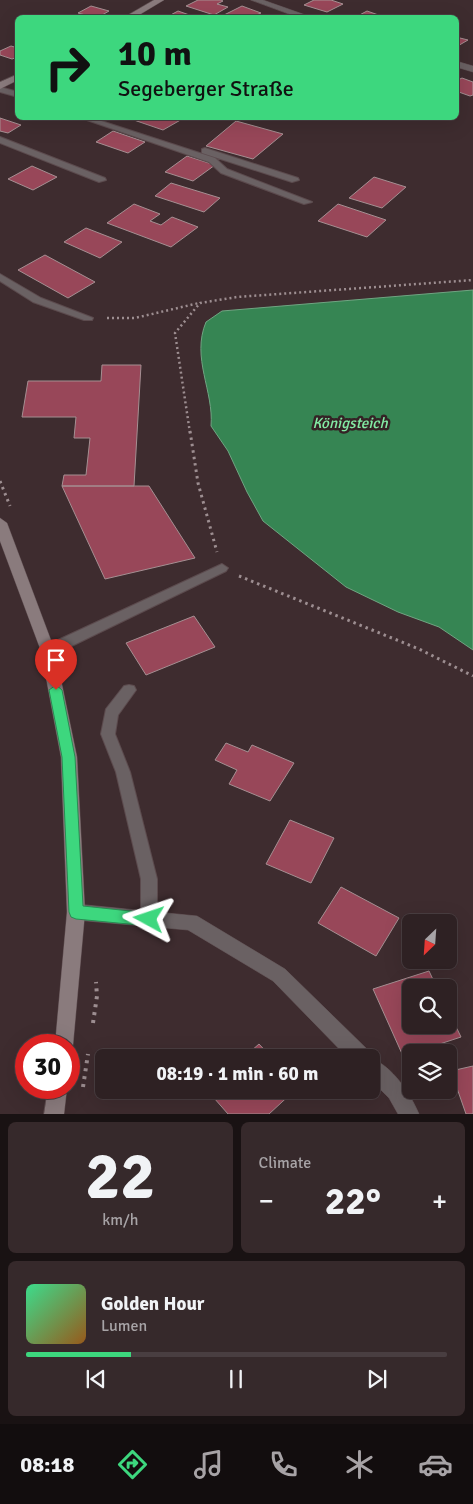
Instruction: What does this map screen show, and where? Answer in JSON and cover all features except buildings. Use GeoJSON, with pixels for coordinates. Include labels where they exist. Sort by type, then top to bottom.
{"type":"FeatureCollection","features":[{"type":"Feature","properties":{"kind":"main road"},"geometry":{"type":"LineString","coordinates":[[132,15],[160,0]]}},
{"type":"Feature","properties":{"kind":"main road"},"geometry":{"type":"LineString","coordinates":[[0,87],[15,78]]}},
{"type":"Feature","properties":{"kind":"main road"},"geometry":{"type":"LineString","coordinates":[[0,523],[48,651],[69,757],[76,912],[65,1034]]}},
{"type":"Feature","properties":{"kind":"main road"},"geometry":{"type":"LineString","coordinates":[[54,1114],[56,1099]]}},
{"type":"Feature","properties":{"kind":"street"},"geometry":{"type":"LineString","coordinates":[[255,0],[301,15]]}},
{"type":"Feature","properties":{"kind":"street"},"geometry":{"type":"LineString","coordinates":[[459,65],[473,69]]}},
{"type":"Feature","properties":{"kind":"street"},"geometry":{"type":"LineString","coordinates":[[76,912],[191,922],[279,975],[353,1049]]}},
{"type":"Feature","properties":{"kind":"street"},"geometry":{"type":"LineString","coordinates":[[380,1076],[396,1091],[409,1114]]}},
{"type":"Feature","properties":{"kind":"lane"},"geometry":{"type":"LineString","coordinates":[[0,87],[15,94]]}},
{"type":"Feature","properties":{"kind":"lane"},"geometry":{"type":"LineString","coordinates":[[91,120],[212,160],[224,171],[306,202]]}},
{"type":"Feature","properties":{"kind":"lane"},"geometry":{"type":"LineString","coordinates":[[119,120],[149,132],[295,180]]}},
{"type":"Feature","properties":{"kind":"lane"},"geometry":{"type":"LineString","coordinates":[[0,140],[102,180]]}},
{"type":"Feature","properties":{"kind":"lane"},"geometry":{"type":"LineString","coordinates":[[0,148],[33,161]]}},
{"type":"Feature","properties":{"kind":"lane"},"geometry":{"type":"LineString","coordinates":[[0,277],[37,300],[88,318]]}},
{"type":"Feature","properties":{"kind":"lane"},"geometry":{"type":"LineString","coordinates":[[48,651],[222,568]]}},
{"type":"Feature","properties":{"kind":"lane"},"geometry":{"type":"LineString","coordinates":[[128,690],[111,713],[108,734],[123,772],[149,879],[149,919]]}},
{"type":"Feature","properties":{"kind":"path"},"geometry":{"type":"LineString","coordinates":[[88,318],[135,318],[200,303],[237,297],[473,280]]}},
{"type":"Feature","properties":{"kind":"path"},"geometry":{"type":"LineString","coordinates":[[200,303],[175,333],[198,483],[222,568],[419,649],[473,676]]}},
{"type":"Feature","properties":{"kind":"water","name":"Königsteich"},"geometry":{"type":"Polygon","coordinates":[[[473,290],[473,650],[439,627],[398,612],[346,587],[263,521],[228,451],[211,426],[211,413],[201,349],[202,335],[206,322],[222,311],[473,290]]]}},
{"type":"Feature","properties":{"kind":"route"},"geometry":{"type":"LineString","coordinates":[[56,690],[69,757],[76,912],[149,919]]}}]}
